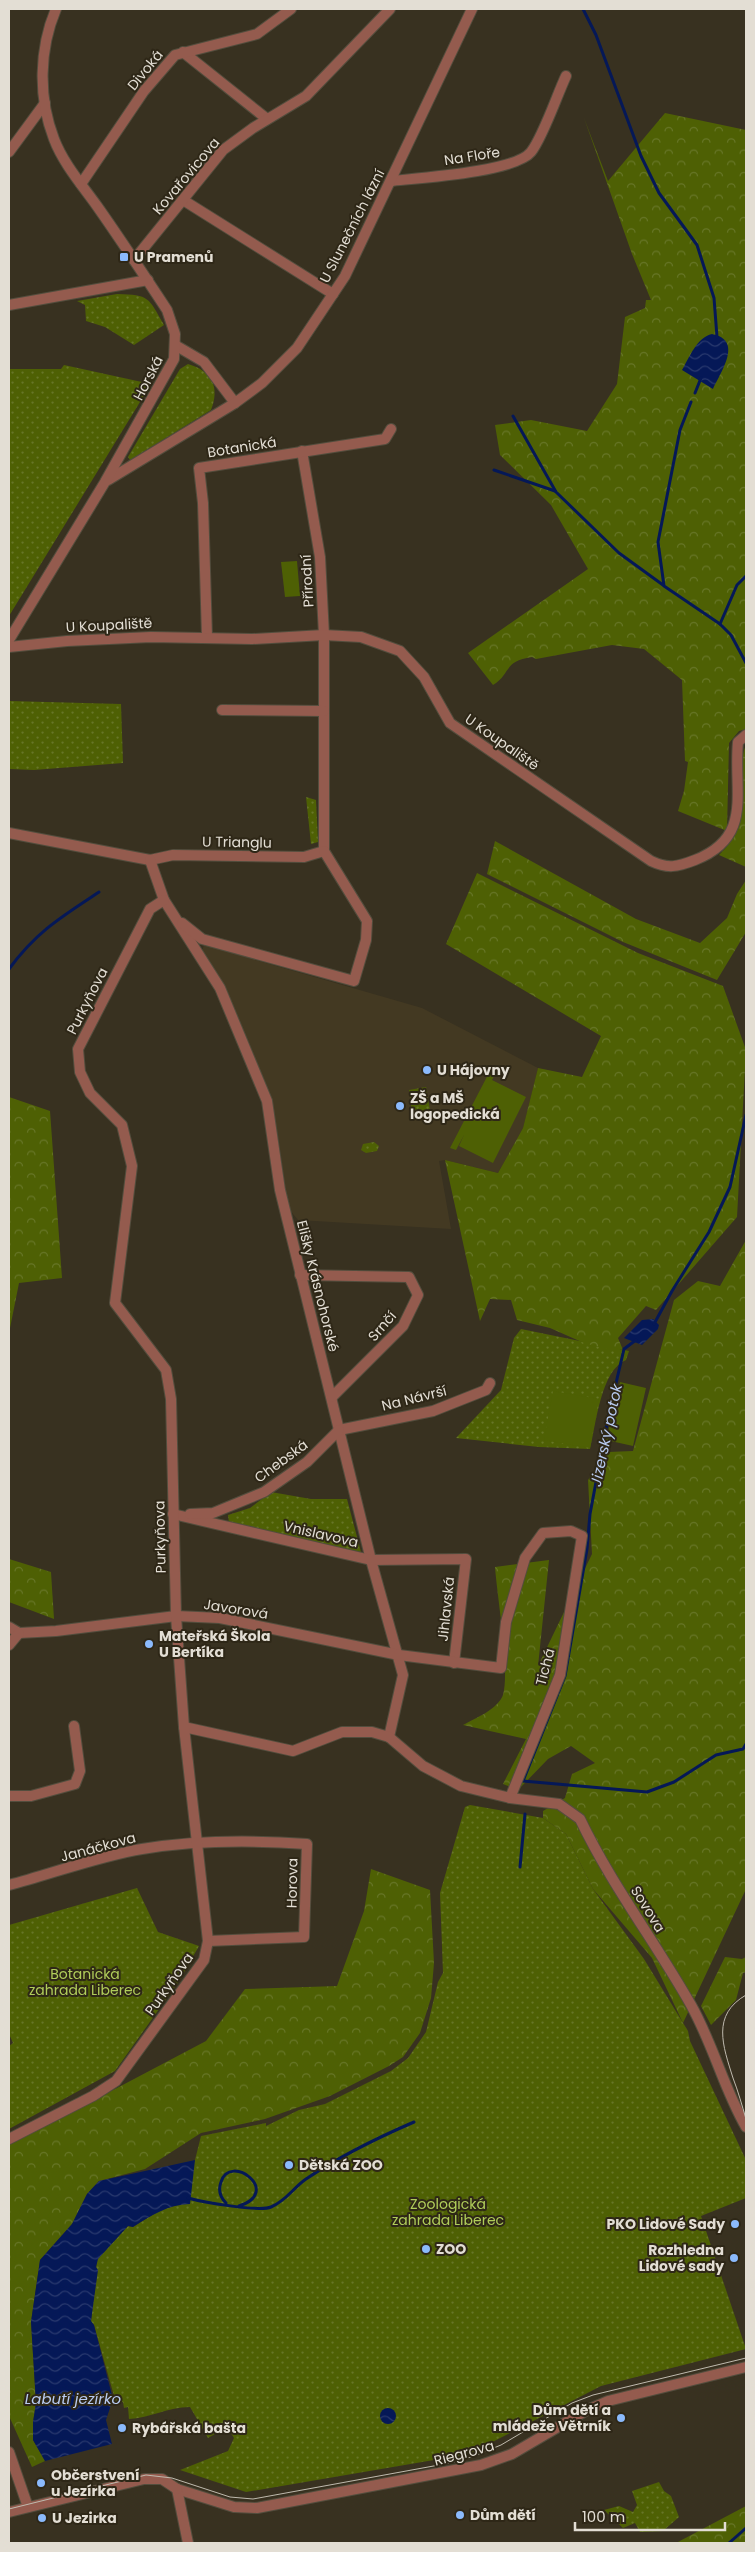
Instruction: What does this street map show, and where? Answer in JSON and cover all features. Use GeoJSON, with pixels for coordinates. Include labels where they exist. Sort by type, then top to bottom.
{"type":"FeatureCollection","features":[{"type":"Feature","properties":{"kind":"street","name":"Horská"},"geometry":{"type":"LineString","coordinates":[[9,640],[105,482],[163,383],[174,359],[175,334],[167,310],[81,184],[54,139],[45,103],[44,51],[50,23],[56,9]]}},
{"type":"Feature","properties":{"kind":"street","name":"Divoká"},"geometry":{"type":"LineString","coordinates":[[81,184],[144,91],[175,55],[257,34],[291,9]]}},
{"type":"Feature","properties":{"kind":"street","name":"Kovařovicova"},"geometry":{"type":"LineString","coordinates":[[134,260],[223,150],[306,96],[390,9]]}},
{"type":"Feature","properties":{"kind":"street","name":"U Slunečních lázní"},"geometry":{"type":"LineString","coordinates":[[105,482],[235,403],[262,383],[297,348],[345,276],[472,9]]}},
{"type":"Feature","properties":{"kind":"street"},"geometry":{"type":"LineString","coordinates":[[183,52],[268,119]]}},
{"type":"Feature","properties":{"kind":"street","name":"Na Floře"},"geometry":{"type":"LineString","coordinates":[[391,181],[493,168],[518,162],[531,153],[566,76]]}},
{"type":"Feature","properties":{"kind":"street"},"geometry":{"type":"LineString","coordinates":[[11,146],[45,103]]}},
{"type":"Feature","properties":{"kind":"street"},"geometry":{"type":"LineString","coordinates":[[183,200],[333,294]]}},
{"type":"Feature","properties":{"kind":"street"},"geometry":{"type":"LineString","coordinates":[[9,305],[148,280]]}},
{"type":"Feature","properties":{"kind":"street"},"geometry":{"type":"LineString","coordinates":[[175,345],[204,362],[235,403]]}},
{"type":"Feature","properties":{"kind":"street","name":"Botanická"},"geometry":{"type":"LineString","coordinates":[[207,636],[203,502],[199,468],[385,439],[391,429]]}},
{"type":"Feature","properties":{"kind":"street","name":"Přírodní"},"geometry":{"type":"LineString","coordinates":[[302,451],[320,557],[324,635],[324,851]]}},
{"type":"Feature","properties":{"kind":"street","name":"U Koupaliště"},"geometry":{"type":"LineString","coordinates":[[9,646],[86,640],[207,636],[252,639],[324,635],[361,637],[400,651],[424,677],[450,723],[651,861],[664,867],[677,867],[703,857],[725,842],[732,832],[737,818],[738,742],[746,735]]}},
{"type":"Feature","properties":{"kind":"street"},"geometry":{"type":"LineString","coordinates":[[222,710],[324,711]]}},
{"type":"Feature","properties":{"kind":"street","name":"U Trianglu"},"geometry":{"type":"LineString","coordinates":[[9,833],[150,860],[173,854],[304,857],[324,851]]}},
{"type":"Feature","properties":{"kind":"street"},"geometry":{"type":"LineString","coordinates":[[176,919],[202,939],[354,980],[366,940],[367,921],[324,851]]}},
{"type":"Feature","properties":{"kind":"street","name":"Elišky Krásnohorské"},"geometry":{"type":"LineString","coordinates":[[150,860],[164,900],[220,988],[267,1101],[280,1190],[300,1275],[332,1397],[371,1560],[404,1675],[389,1736]]}},
{"type":"Feature","properties":{"kind":"street","name":"Purkyňova"},"geometry":{"type":"LineString","coordinates":[[9,2139],[93,2096],[116,2081],[204,1960],[208,1941],[195,1842],[176,1616],[171,1399],[166,1370],[115,1303],[132,1166],[122,1125],[90,1094],[80,1072],[78,1049],[150,909],[164,900]]}},
{"type":"Feature","properties":{"kind":"street","name":"Srnčí"},"geometry":{"type":"LineString","coordinates":[[300,1275],[409,1277],[418,1295],[403,1326],[332,1397]]}},
{"type":"Feature","properties":{"kind":"street","name":"Na Návrší"},"geometry":{"type":"LineString","coordinates":[[339,1430],[433,1411],[486,1390],[490,1383]]}},
{"type":"Feature","properties":{"kind":"street","name":"Chebská"},"geometry":{"type":"LineString","coordinates":[[173,1514],[212,1513],[264,1492],[307,1462],[339,1430]]}},
{"type":"Feature","properties":{"kind":"street","name":"Vnislavova"},"geometry":{"type":"LineString","coordinates":[[173,1514],[371,1560],[466,1559]]}},
{"type":"Feature","properties":{"kind":"street","name":"Javorová"},"geometry":{"type":"LineString","coordinates":[[19,1633],[56,1632],[176,1616],[220,1618],[399,1655],[501,1668],[506,1622],[524,1558],[543,1533],[571,1531],[582,1536]]}},
{"type":"Feature","properties":{"kind":"street","name":"Tichá"},"geometry":{"type":"LineString","coordinates":[[510,1798],[560,1675],[582,1536]]}},
{"type":"Feature","properties":{"kind":"street","name":"Jihlavská"},"geometry":{"type":"LineString","coordinates":[[454,1663],[466,1559]]}},
{"type":"Feature","properties":{"kind":"street"},"geometry":{"type":"LineString","coordinates":[[9,1627],[19,1633],[9,1645]]}},
{"type":"Feature","properties":{"kind":"street"},"geometry":{"type":"LineString","coordinates":[[9,1796],[31,1796],[75,1784],[80,1771],[74,1726]]}},
{"type":"Feature","properties":{"kind":"street"},"geometry":{"type":"LineString","coordinates":[[184,1727],[293,1751],[342,1732],[372,1732],[389,1736]]}},
{"type":"Feature","properties":{"kind":"street","name":"Sovova"},"geometry":{"type":"LineString","coordinates":[[389,1736],[423,1766],[461,1786],[510,1798],[559,1804],[580,1819],[608,1870],[692,2006],[736,2110],[746,2127]]}},
{"type":"Feature","properties":{"kind":"street","name":"Horova"},"geometry":{"type":"LineString","coordinates":[[195,1842],[252,1841],[306,1844],[304,1937],[208,1941]]}},
{"type":"Feature","properties":{"kind":"street","name":"Janáčkova"},"geometry":{"type":"LineString","coordinates":[[9,1885],[141,1849],[195,1842]]}},
{"type":"Feature","properties":{"kind":"street","name":"Riegrova"},"geometry":{"type":"LineString","coordinates":[[9,2512],[144,2479],[162,2479],[177,2489],[234,2506],[257,2508],[454,2472],[512,2454],[587,2410],[608,2401],[746,2367]]}},
{"type":"Feature","properties":{"kind":"street"},"geometry":{"type":"LineString","coordinates":[[9,2452],[28,2507]]}},
{"type":"Feature","properties":{"kind":"street"},"geometry":{"type":"LineString","coordinates":[[177,2489],[188,2543]]}},
{"type":"Feature","properties":{"kind":"shaded area","name":"ZŠ a MŠ logopedická"},"geometry":{"type":"Polygon","coordinates":[[[204,945],[422,1008],[538,1068],[523,1128],[498,1173],[445,1160],[439,1161],[451,1229],[298,1220],[288,1208],[279,1142],[266,1084],[227,991],[202,951],[204,945]]]}},
{"type":"Feature","properties":{"kind":"green space"},"geometry":{"type":"Polygon","coordinates":[[[665,113],[746,130],[746,729],[739,731],[729,743],[727,831],[678,811],[684,791],[688,762],[685,761],[682,680],[644,649],[612,645],[536,659],[532,657],[523,659],[508,668],[503,677],[493,685],[468,653],[588,569],[551,505],[500,455],[495,425],[531,420],[587,431],[617,384],[625,317],[645,308],[646,300],[651,300],[632,254],[584,118],[608,181],[665,113]]]}},
{"type":"Feature","properties":{"kind":"green space"},"geometry":{"type":"Polygon","coordinates":[[[117,294],[136,295],[147,299],[155,308],[164,325],[134,345],[105,327],[86,321],[85,305],[77,301],[117,294]]]}},
{"type":"Feature","properties":{"kind":"green space"},"geometry":{"type":"Polygon","coordinates":[[[188,364],[203,371],[212,381],[215,394],[211,410],[130,460],[128,457],[180,369],[188,364]]]}},
{"type":"Feature","properties":{"kind":"green space"},"geometry":{"type":"Polygon","coordinates":[[[64,365],[151,384],[9,616],[9,369],[61,369],[64,365]]]}},
{"type":"Feature","properties":{"kind":"green space"},"geometry":{"type":"Polygon","coordinates":[[[297,561],[300,596],[285,597],[281,562],[297,561]]]}},
{"type":"Feature","properties":{"kind":"green space"},"geometry":{"type":"Polygon","coordinates":[[[9,701],[121,704],[123,763],[34,770],[9,769],[9,701]]]}},
{"type":"Feature","properties":{"kind":"green space"},"geometry":{"type":"Polygon","coordinates":[[[746,745],[746,867],[719,855],[734,836],[741,817],[742,762],[746,745]]]}},
{"type":"Feature","properties":{"kind":"green space"},"geometry":{"type":"Polygon","coordinates":[[[306,797],[316,800],[318,842],[311,844],[306,797]]]}},
{"type":"Feature","properties":{"kind":"green space"},"geometry":{"type":"Polygon","coordinates":[[[495,841],[636,919],[700,943],[727,918],[737,894],[746,880],[746,932],[717,980],[623,942],[487,874],[495,841]]]}},
{"type":"Feature","properties":{"kind":"green space"},"geometry":{"type":"Polygon","coordinates":[[[477,873],[638,953],[723,986],[746,1050],[737,1217],[656,1310],[646,1306],[618,1338],[623,1350],[620,1349],[619,1352],[584,1343],[550,1328],[517,1320],[511,1300],[490,1299],[480,1321],[445,1160],[498,1173],[523,1128],[538,1068],[582,1077],[601,1036],[446,944],[477,873]]]}},
{"type":"Feature","properties":{"kind":"green space"},"geometry":{"type":"Polygon","coordinates":[[[493,1065],[498,1068],[492,1080],[526,1097],[493,1163],[459,1146],[464,1135],[456,1150],[450,1148],[493,1065]]]}},
{"type":"Feature","properties":{"kind":"green space"},"geometry":{"type":"Polygon","coordinates":[[[426,1087],[430,1110],[412,1113],[409,1090],[426,1087]]]}},
{"type":"Feature","properties":{"kind":"green space"},"geometry":{"type":"Polygon","coordinates":[[[9,1097],[50,1111],[62,1278],[19,1283],[9,1333],[9,1097]]]}},
{"type":"Feature","properties":{"kind":"green space"},"geometry":{"type":"Polygon","coordinates":[[[374,1142],[379,1146],[377,1151],[366,1153],[361,1150],[363,1144],[374,1142]]]}},
{"type":"Feature","properties":{"kind":"green space"},"geometry":{"type":"Polygon","coordinates":[[[746,1240],[746,1889],[683,2023],[652,1958],[593,1889],[566,1834],[543,1818],[543,1811],[565,1798],[572,1774],[595,1763],[571,1746],[548,1759],[518,1790],[503,1784],[526,1739],[463,1725],[492,1709],[503,1695],[505,1684],[504,1651],[495,1567],[549,1560],[538,1666],[592,1554],[588,1480],[608,1452],[633,1451],[674,1300],[698,1281],[720,1286],[746,1240]]]}},
{"type":"Feature","properties":{"kind":"green space"},"geometry":{"type":"Polygon","coordinates":[[[521,1329],[629,1351],[626,1360],[618,1366],[605,1386],[597,1412],[590,1449],[539,1447],[456,1438],[501,1390],[514,1338],[521,1329]]]}},
{"type":"Feature","properties":{"kind":"green space"},"geometry":{"type":"Polygon","coordinates":[[[620,1382],[646,1388],[633,1446],[606,1440],[620,1382]]]}},
{"type":"Feature","properties":{"kind":"green space"},"geometry":{"type":"Polygon","coordinates":[[[553,1391],[599,1399],[590,1448],[544,1440],[553,1391]]]}},
{"type":"Feature","properties":{"kind":"green space"},"geometry":{"type":"Polygon","coordinates":[[[271,1492],[311,1499],[347,1499],[361,1552],[229,1523],[228,1515],[250,1508],[271,1492]]]}},
{"type":"Feature","properties":{"kind":"green space"},"geometry":{"type":"Polygon","coordinates":[[[9,1559],[51,1572],[54,1619],[9,1602],[9,1559]]]}},
{"type":"Feature","properties":{"kind":"green space","name":"Zoologická zahrada Liberec"},"geometry":{"type":"Polygon","coordinates":[[[470,1805],[543,1818],[566,1834],[593,1889],[644,1959],[688,2031],[690,2041],[746,2160],[746,2198],[701,2216],[746,2349],[601,2386],[469,2454],[246,2492],[180,2470],[228,2451],[234,2438],[227,2427],[208,2438],[190,2407],[182,2407],[129,2419],[128,2407],[124,2408],[123,2402],[116,2403],[94,2325],[91,2322],[97,2259],[128,2226],[133,2227],[162,2209],[176,2204],[195,2160],[201,2136],[266,2123],[266,2126],[299,2110],[325,2104],[391,2071],[408,2058],[426,2032],[438,1982],[443,1973],[440,1893],[465,1807],[470,1805]]]}},
{"type":"Feature","properties":{"kind":"green space"},"geometry":{"type":"Polygon","coordinates":[[[371,1869],[430,1890],[434,1963],[431,1998],[420,2033],[403,2057],[330,2096],[265,2119],[201,2133],[145,2169],[99,2181],[87,2194],[72,2224],[40,2260],[31,2322],[36,2404],[33,2440],[45,2461],[32,2467],[9,2416],[9,2145],[206,2041],[245,1989],[337,1986],[364,1911],[371,1869]]]}},
{"type":"Feature","properties":{"kind":"green space","name":"Botanická zahrada Liberec"},"geometry":{"type":"Polygon","coordinates":[[[137,1888],[158,1932],[199,1946],[179,1981],[115,2071],[9,2129],[9,2046],[13,2043],[9,2034],[9,1925],[137,1888]]]}},
{"type":"Feature","properties":{"kind":"green space"},"geometry":{"type":"Polygon","coordinates":[[[725,1957],[742,1959],[746,1957],[746,1972],[743,1973],[736,2000],[711,2025],[701,2006],[725,1957]]]}},
{"type":"Feature","properties":{"kind":"green space"},"geometry":{"type":"Polygon","coordinates":[[[659,2482],[664,2491],[671,2496],[679,2517],[663,2531],[640,2532],[635,2523],[623,2528],[604,2510],[619,2506],[633,2512],[637,2505],[632,2491],[659,2482]]]}},
{"type":"Feature","properties":{"kind":"green space"},"geometry":{"type":"Polygon","coordinates":[[[746,2506],[746,2543],[676,2543],[746,2506]]]}},
{"type":"Feature","properties":{"kind":"water"},"geometry":{"type":"Polygon","coordinates":[[[712,334],[721,337],[726,342],[728,349],[725,365],[713,389],[682,370],[702,339],[712,334]]]}},
{"type":"Feature","properties":{"kind":"water"},"geometry":{"type":"Polygon","coordinates":[[[653,1319],[659,1325],[658,1329],[642,1345],[624,1338],[642,1320],[653,1319]]]}},
{"type":"Feature","properties":{"kind":"water","name":"Labutí jezírko"},"geometry":{"type":"Polygon","coordinates":[[[195,2160],[190,2204],[174,2206],[153,2215],[133,2227],[128,2226],[98,2259],[91,2321],[94,2325],[113,2399],[106,2420],[112,2444],[45,2461],[33,2440],[36,2403],[31,2322],[40,2260],[72,2224],[87,2194],[99,2181],[195,2160]]]}},
{"type":"Feature","properties":{"kind":"water"},"geometry":{"type":"Polygon","coordinates":[[[388,2408],[396,2416],[388,2424],[380,2416],[388,2408]]]}},
{"type":"Feature","properties":{"kind":"waterway"},"geometry":{"type":"LineString","coordinates":[[583,9],[596,35],[641,156],[659,193],[697,245],[714,298],[717,337]]}},
{"type":"Feature","properties":{"kind":"waterway"},"geometry":{"type":"LineString","coordinates":[[695,393],[701,378]]}},
{"type":"Feature","properties":{"kind":"waterway"},"geometry":{"type":"LineString","coordinates":[[691,402],[680,430],[658,542],[664,586],[720,624],[731,635],[746,663]]}},
{"type":"Feature","properties":{"kind":"waterway"},"geometry":{"type":"LineString","coordinates":[[513,416],[556,492],[619,553],[663,585]]}},
{"type":"Feature","properties":{"kind":"waterway"},"geometry":{"type":"LineString","coordinates":[[494,470],[555,491]]}},
{"type":"Feature","properties":{"kind":"waterway"},"geometry":{"type":"LineString","coordinates":[[720,624],[737,585],[746,576]]}},
{"type":"Feature","properties":{"kind":"waterway"},"geometry":{"type":"LineString","coordinates":[[9,969],[39,935],[99,892]]}},
{"type":"Feature","properties":{"kind":"waterway","name":"Jizerský potok"},"geometry":{"type":"LineString","coordinates":[[654,1324],[709,1232],[730,1187],[746,1115]]}},
{"type":"Feature","properties":{"kind":"waterway","name":"Jizerský potok"},"geometry":{"type":"LineString","coordinates":[[636,1340],[624,1349],[609,1413],[590,1514],[587,1549],[565,1676],[523,1781],[647,1792],[674,1782],[716,1755],[743,1749],[746,1744]]}},
{"type":"Feature","properties":{"kind":"waterway","name":"Jizerský potok"},"geometry":{"type":"LineString","coordinates":[[520,1867],[525,1814]]}},
{"type":"Feature","properties":{"kind":"waterway","name":"Jizerský potok"},"geometry":{"type":"LineString","coordinates":[[188,2198],[243,2207],[271,2207],[281,2201],[306,2179],[345,2155],[414,2122]]}},
{"type":"Feature","properties":{"kind":"waterway"},"geometry":{"type":"LineString","coordinates":[[226,2203],[220,2193],[221,2182],[226,2174],[234,2171],[250,2177],[255,2184],[256,2192],[251,2200],[239,2206]]}},
{"type":"Feature","properties":{"kind":"waterway"},"geometry":{"type":"LineString","coordinates":[[729,2543],[746,2528]]}},
{"type":"Feature","properties":{"kind":"tram line"},"geometry":{"type":"LineString","coordinates":[[746,1995],[735,2003],[728,2012],[723,2032],[723,2043],[746,2119]]}},
{"type":"Feature","properties":{"kind":"tram line"},"geometry":{"type":"LineString","coordinates":[[9,2509],[146,2475],[172,2478],[230,2497],[253,2499],[450,2463],[501,2445],[572,2403],[593,2395],[746,2358]]}},
{"type":"Feature","properties":{"kind":"place","name":"U Pramenů"},"geometry":{"type":"Point","coordinates":[124,257]}},
{"type":"Feature","properties":{"kind":"place","name":"U Hájovny"},"geometry":{"type":"Point","coordinates":[427,1070]}},
{"type":"Feature","properties":{"kind":"place","name":"ZŠ a MŠ logopedická"},"geometry":{"type":"Point","coordinates":[400,1106]}},
{"type":"Feature","properties":{"kind":"place","name":"Mateřská Škola U Bertíka"},"geometry":{"type":"Point","coordinates":[149,1644]}},
{"type":"Feature","properties":{"kind":"place","name":"Dětská ZOO"},"geometry":{"type":"Point","coordinates":[289,2165]}},
{"type":"Feature","properties":{"kind":"place","name":"PKO Lidové Sady"},"geometry":{"type":"Point","coordinates":[735,2224]}},
{"type":"Feature","properties":{"kind":"place","name":"ZOO"},"geometry":{"type":"Point","coordinates":[426,2249]}},
{"type":"Feature","properties":{"kind":"place","name":"Rozhledna Lidové sady"},"geometry":{"type":"Point","coordinates":[734,2258]}},
{"type":"Feature","properties":{"kind":"place","name":"Dům dětí a mládeže Větrník"},"geometry":{"type":"Point","coordinates":[621,2418]}},
{"type":"Feature","properties":{"kind":"place","name":"Rybářská bašta"},"geometry":{"type":"Point","coordinates":[122,2428]}},
{"type":"Feature","properties":{"kind":"place","name":"Občerstvení u Jezírka"},"geometry":{"type":"Point","coordinates":[41,2483]}},
{"type":"Feature","properties":{"kind":"place","name":"Dům dětí"},"geometry":{"type":"Point","coordinates":[460,2515]}},
{"type":"Feature","properties":{"kind":"place","name":"U Jezirka"},"geometry":{"type":"Point","coordinates":[42,2518]}}]}
